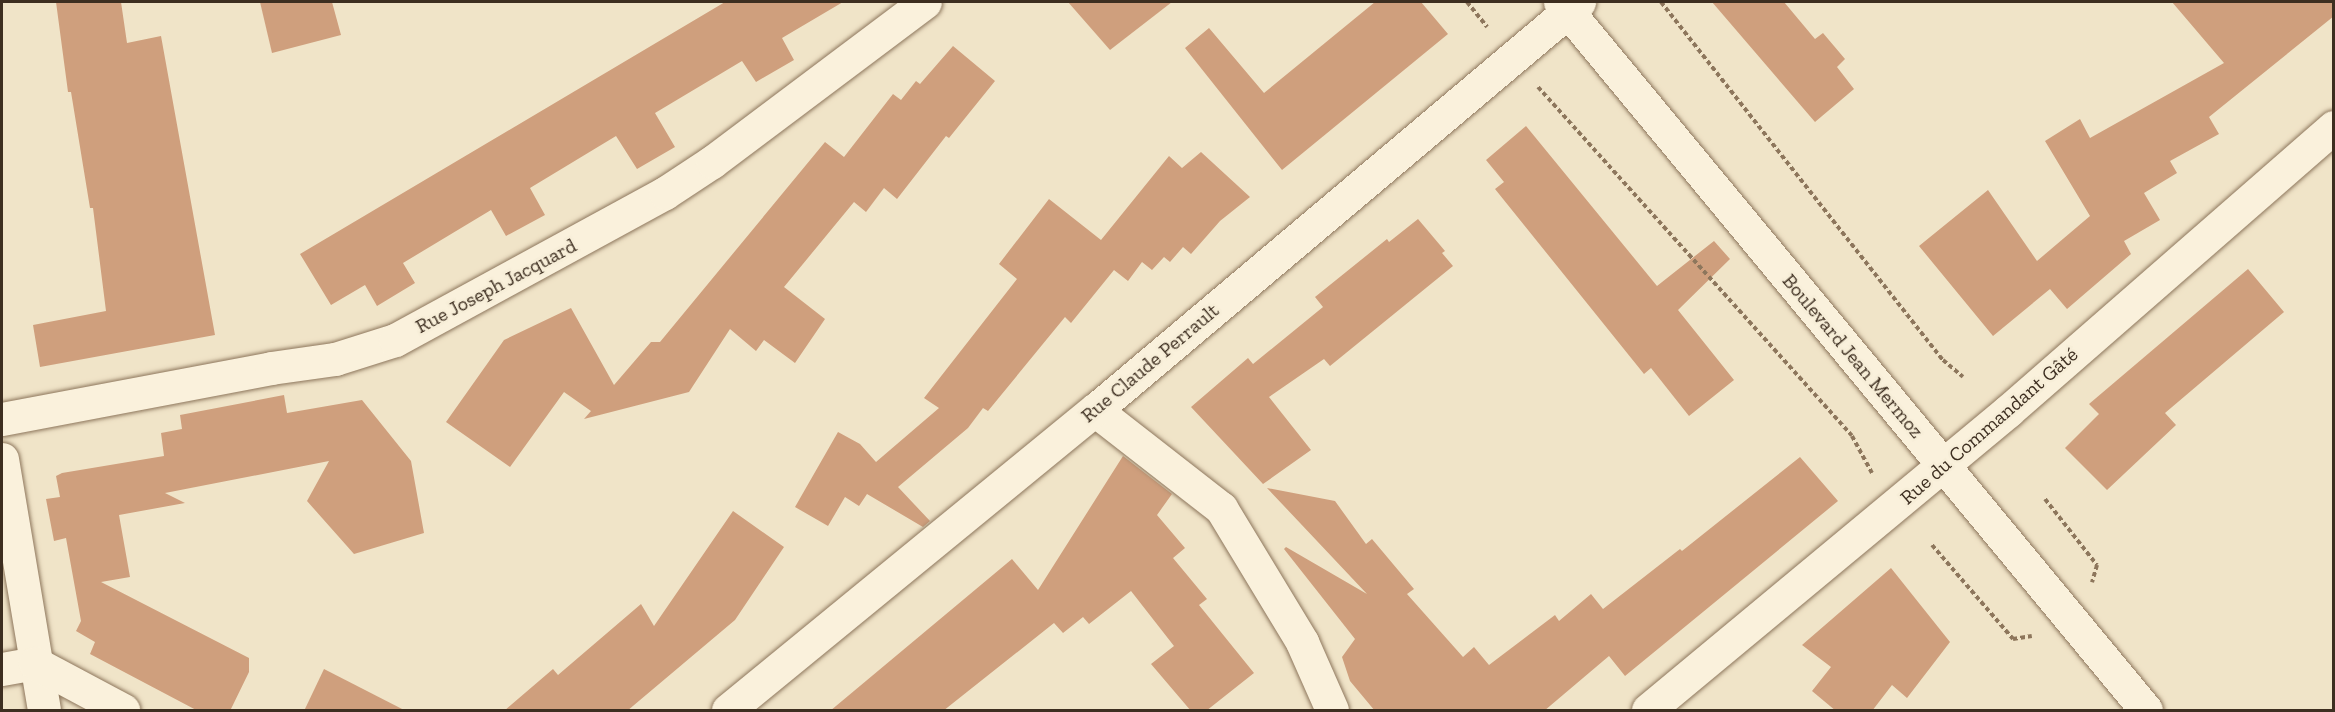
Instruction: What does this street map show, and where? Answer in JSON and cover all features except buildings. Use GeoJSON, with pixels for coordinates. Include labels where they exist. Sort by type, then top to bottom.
{"type":"FeatureCollection","features":[{"type":"Feature","properties":{"kind":"street","name":"Rue Joseph Jacquard"},"geometry":{"type":"LineString","coordinates":[[2,419],[259,370],[335,359],[395,340],[665,193],[712,162],[925,2]]}},
{"type":"Feature","properties":{"kind":"street","name":"Rue Claude Perrault"},"geometry":{"type":"LineString","coordinates":[[728,711],[1095,410],[1569,5]]}},
{"type":"Feature","properties":{"kind":"street","name":"Boulevard Jean Mermoz"},"geometry":{"type":"LineString","coordinates":[[1569,5],[2146,711]]}},
{"type":"Feature","properties":{"kind":"street","name":"Rue du Commandant Gâté"},"geometry":{"type":"LineString","coordinates":[[1648,711],[1944,465],[2330,128]]}},
{"type":"Feature","properties":{"kind":"street"},"geometry":{"type":"LineString","coordinates":[[1095,410],[1221,508],[1302,642],[1332,711]]}},
{"type":"Feature","properties":{"kind":"street"},"geometry":{"type":"LineString","coordinates":[[2,459],[44,711]]}},
{"type":"Feature","properties":{"kind":"street"},"geometry":{"type":"LineString","coordinates":[[2,669],[35,663],[123,711]]}},
{"type":"Feature","properties":{"kind":"path"},"geometry":{"type":"LineString","coordinates":[[1467,2],[1490,31]]}},
{"type":"Feature","properties":{"kind":"path"},"geometry":{"type":"LineString","coordinates":[[1661,2],[1943,360],[1963,377]]}},
{"type":"Feature","properties":{"kind":"path"},"geometry":{"type":"LineString","coordinates":[[1531,80],[1852,435],[1875,477]]}},
{"type":"Feature","properties":{"kind":"path"},"geometry":{"type":"LineString","coordinates":[[2045,499],[2097,565]]}},
{"type":"Feature","properties":{"kind":"path"},"geometry":{"type":"LineString","coordinates":[[1932,545],[2013,639]]}}]}
